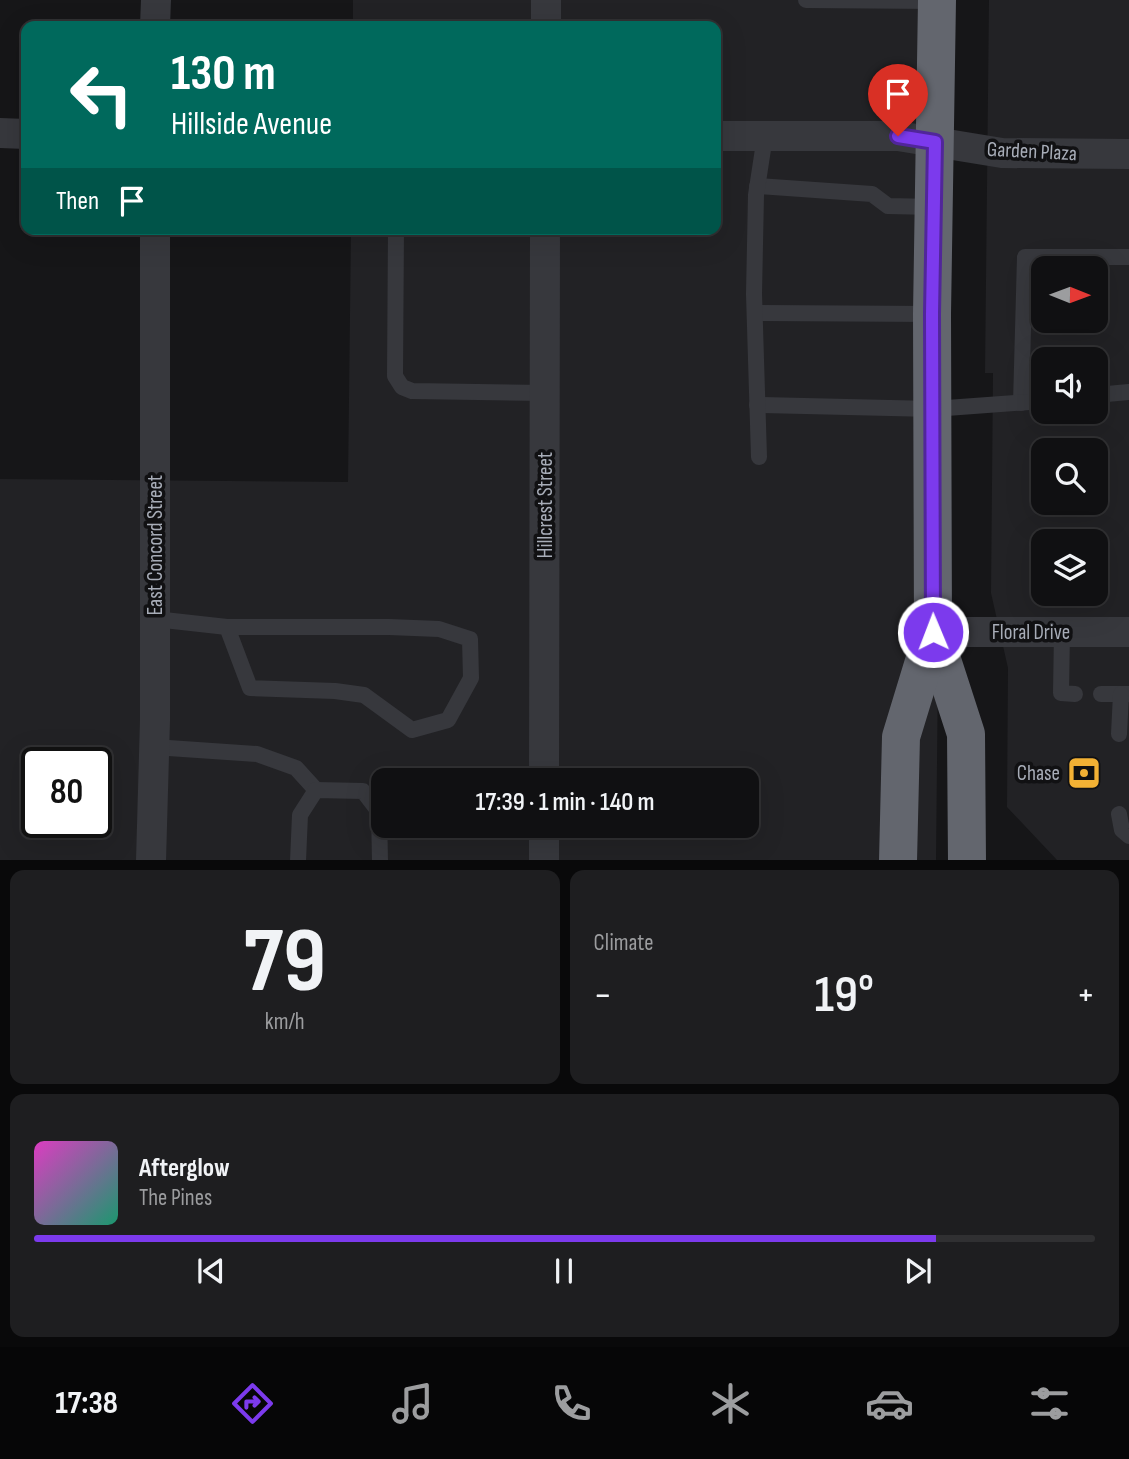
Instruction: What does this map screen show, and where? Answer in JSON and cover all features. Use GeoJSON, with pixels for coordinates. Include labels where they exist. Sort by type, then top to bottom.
{"type":"FeatureCollection","features":[{"type":"Feature","properties":{"kind":"highway"},"geometry":{"type":"LineString","coordinates":[[937,0],[932,314],[933,632],[966,734],[967,860]]}},
{"type":"Feature","properties":{"kind":"highway"},"geometry":{"type":"LineString","coordinates":[[898,860],[901,737],[933,632]]}},
{"type":"Feature","properties":{"kind":"street"},"geometry":{"type":"LineString","coordinates":[[155,21],[156,0]]}},
{"type":"Feature","properties":{"kind":"street"},"geometry":{"type":"LineString","coordinates":[[546,0],[546,21]]}},
{"type":"Feature","properties":{"kind":"street"},"geometry":{"type":"LineString","coordinates":[[0,134],[21,134]]}},
{"type":"Feature","properties":{"kind":"street","name":"Garden Plaza"},"geometry":{"type":"LineString","coordinates":[[721,136],[898,136],[1002,153],[1129,154]]}},
{"type":"Feature","properties":{"kind":"street","name":"East Concord Street"},"geometry":{"type":"LineString","coordinates":[[151,860],[155,619],[155,235]]}},
{"type":"Feature","properties":{"kind":"street","name":"Hillcrest Street"},"geometry":{"type":"LineString","coordinates":[[544,768],[545,235]]}},
{"type":"Feature","properties":{"kind":"street","name":"Floral Drive"},"geometry":{"type":"LineString","coordinates":[[933,632],[1129,632]]}},
{"type":"Feature","properties":{"kind":"street"},"geometry":{"type":"LineString","coordinates":[[544,838],[544,860]]}},
{"type":"Feature","properties":{"kind":"lane"},"geometry":{"type":"LineString","coordinates":[[806,0],[937,0]]}},
{"type":"Feature","properties":{"kind":"lane"},"geometry":{"type":"LineString","coordinates":[[759,457],[755,220],[765,136]]}},
{"type":"Feature","properties":{"kind":"lane"},"geometry":{"type":"LineString","coordinates":[[757,186],[873,194],[888,206],[934,207]]}},
{"type":"Feature","properties":{"kind":"lane"},"geometry":{"type":"LineString","coordinates":[[396,235],[395,376],[401,387],[412,391],[545,393]]}},
{"type":"Feature","properties":{"kind":"lane"},"geometry":{"type":"LineString","coordinates":[[1021,404],[1025,257],[1129,257]]}},
{"type":"Feature","properties":{"kind":"lane"},"geometry":{"type":"LineString","coordinates":[[755,313],[932,314]]}},
{"type":"Feature","properties":{"kind":"lane"},"geometry":{"type":"LineString","coordinates":[[1108,395],[1129,392]]}},
{"type":"Feature","properties":{"kind":"lane"},"geometry":{"type":"LineString","coordinates":[[757,405],[933,409],[1031,403]]}},
{"type":"Feature","properties":{"kind":"lane"},"geometry":{"type":"LineString","coordinates":[[155,619],[227,627],[439,629],[470,639],[471,678],[448,720],[412,730],[364,695],[335,691],[250,688],[227,627]]}},
{"type":"Feature","properties":{"kind":"lane"},"geometry":{"type":"LineString","coordinates":[[1062,632],[1061,693],[1075,694]]}},
{"type":"Feature","properties":{"kind":"lane"},"geometry":{"type":"LineString","coordinates":[[1101,694],[1125,694],[1119,734]]}},
{"type":"Feature","properties":{"kind":"lane"},"geometry":{"type":"LineString","coordinates":[[154,747],[257,754],[296,768],[316,790],[363,791],[379,812],[380,860]]}},
{"type":"Feature","properties":{"kind":"lane"},"geometry":{"type":"LineString","coordinates":[[298,860],[300,815],[316,790]]}},
{"type":"Feature","properties":{"kind":"lane"},"geometry":{"type":"LineString","coordinates":[[1119,814],[1122,830],[1129,836]]}},
{"type":"Feature","properties":{"kind":"shaded area"},"geometry":{"type":"Polygon","coordinates":[[[353,0],[945,0],[936,860],[0,860],[0,479],[348,482],[351,235],[721,235],[721,21],[353,21],[353,0]]]}},
{"type":"Feature","properties":{"kind":"shaded area"},"geometry":{"type":"Polygon","coordinates":[[[989,0],[1129,0],[1129,860],[1057,860],[1007,807],[1008,668],[991,593],[993,373],[985,373],[989,0]]]}},
{"type":"Feature","properties":{"kind":"place","name":"Chase"},"geometry":{"type":"Point","coordinates":[1084,773]}},
{"type":"Feature","properties":{"kind":"route"},"geometry":{"type":"LineString","coordinates":[[898,136],[935,142],[932,314],[933,632]]}}]}
